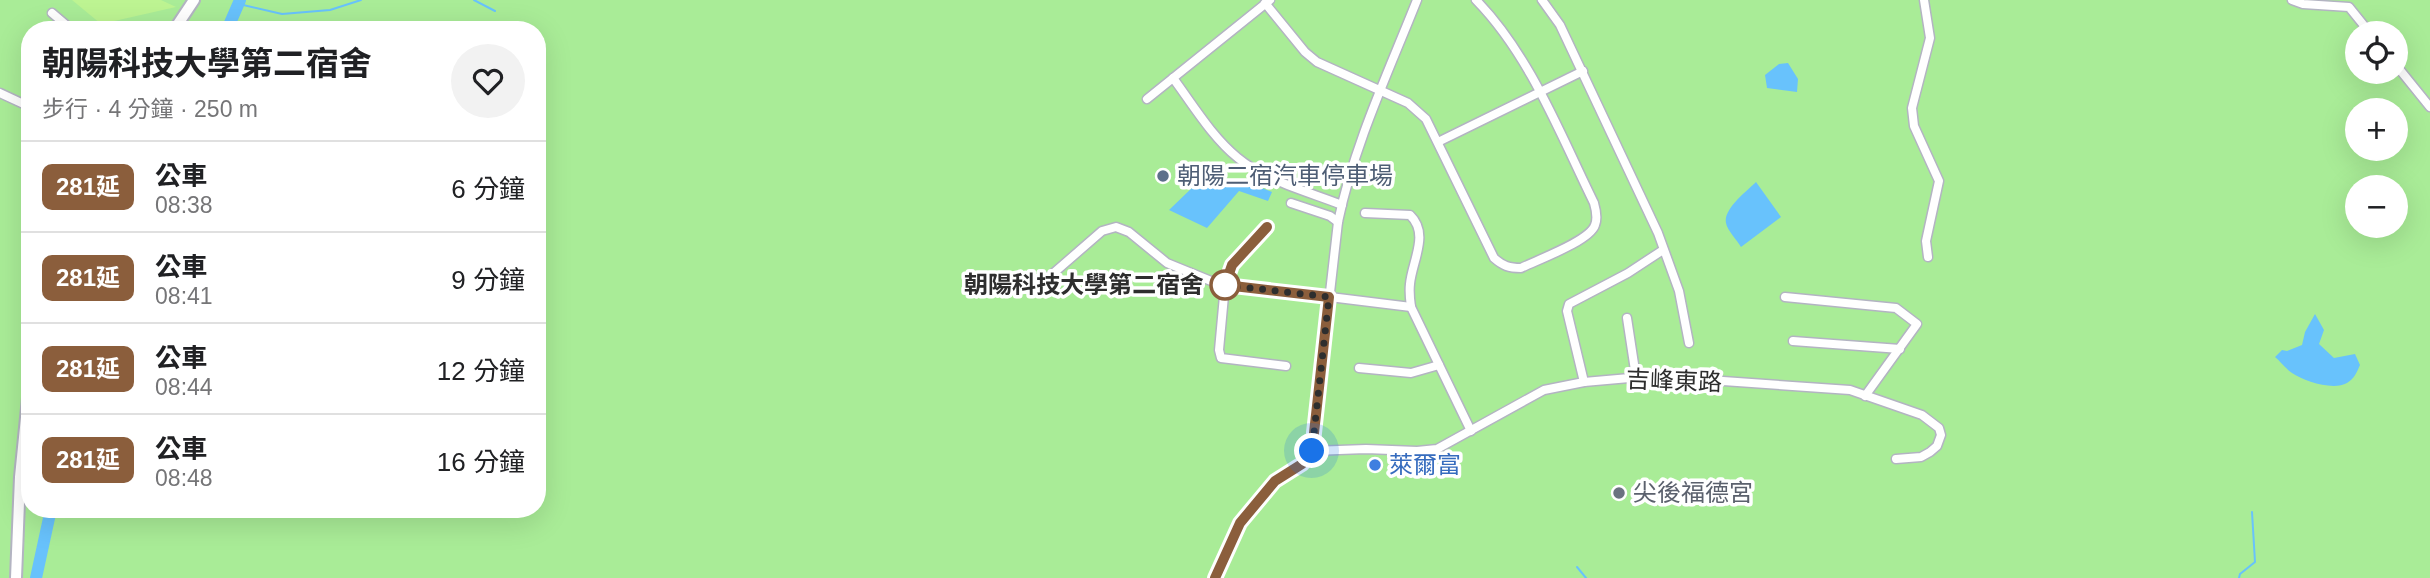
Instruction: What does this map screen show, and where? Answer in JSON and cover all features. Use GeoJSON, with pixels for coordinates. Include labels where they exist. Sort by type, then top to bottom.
{"type":"FeatureCollection","features":[{"type":"Feature","properties":{"kind":"street"},"geometry":{"type":"LineString","coordinates":[[180,21],[194,0]]}},
{"type":"Feature","properties":{"kind":"street"},"geometry":{"type":"LineString","coordinates":[[1215,578],[1240,523],[1275,481],[1302,464],[1312,451],[1338,222],[1356,154],[1416,0]]}},
{"type":"Feature","properties":{"kind":"street"},"geometry":{"type":"LineString","coordinates":[[1147,99],[1267,2],[1305,52],[1317,62],[1381,90],[1417,110],[1426,119],[1487,244],[1501,265],[1521,268],[1586,236],[1595,228],[1597,215],[1594,203],[1522,58],[1507,35],[1476,0]]}},
{"type":"Feature","properties":{"kind":"street"},"geometry":{"type":"LineString","coordinates":[[1542,0],[1560,25],[1583,71],[1658,233],[1679,291],[1689,343]]}},
{"type":"Feature","properties":{"kind":"street"},"geometry":{"type":"LineString","coordinates":[[1924,0],[1930,38],[1912,108],[1914,126],[1939,181],[1926,241],[1927,257]]}},
{"type":"Feature","properties":{"kind":"street"},"geometry":{"type":"LineString","coordinates":[[2292,0],[2303,4],[2349,7],[2360,21]]}},
{"type":"Feature","properties":{"kind":"street"},"geometry":{"type":"LineString","coordinates":[[52,13],[61,21]]}},
{"type":"Feature","properties":{"kind":"street"},"geometry":{"type":"LineString","coordinates":[[1438,142],[1583,71]]}},
{"type":"Feature","properties":{"kind":"street"},"geometry":{"type":"LineString","coordinates":[[1173,78],[1222,143],[1238,159],[1256,171],[1342,205]]}},
{"type":"Feature","properties":{"kind":"street"},"geometry":{"type":"LineString","coordinates":[[2408,80],[2430,107]]}},
{"type":"Feature","properties":{"kind":"street"},"geometry":{"type":"LineString","coordinates":[[0,93],[21,103]]}},
{"type":"Feature","properties":{"kind":"street"},"geometry":{"type":"LineString","coordinates":[[1292,203],[1330,216],[1338,222]]}},
{"type":"Feature","properties":{"kind":"street"},"geometry":{"type":"LineString","coordinates":[[1365,213],[1410,215],[1417,222],[1420,233],[1409,286],[1411,307],[1471,431]]}},
{"type":"Feature","properties":{"kind":"street"},"geometry":{"type":"LineString","coordinates":[[1041,284],[1102,232],[1116,227],[1129,232],[1167,262],[1225,285],[1411,307]]}},
{"type":"Feature","properties":{"kind":"street"},"geometry":{"type":"LineString","coordinates":[[1267,227],[1232,265],[1225,285],[1219,350],[1221,358],[1286,366]]}},
{"type":"Feature","properties":{"kind":"street"},"geometry":{"type":"LineString","coordinates":[[1584,382],[1567,311],[1570,304],[1628,273],[1663,250]]}},
{"type":"Feature","properties":{"kind":"street"},"geometry":{"type":"LineString","coordinates":[[1785,297],[1896,308],[1917,324],[1866,396]]}},
{"type":"Feature","properties":{"kind":"street"},"geometry":{"type":"LineString","coordinates":[[1627,318],[1636,377]]}},
{"type":"Feature","properties":{"kind":"street"},"geometry":{"type":"LineString","coordinates":[[1793,341],[1900,349]]}},
{"type":"Feature","properties":{"kind":"street"},"geometry":{"type":"LineString","coordinates":[[1359,368],[1411,373],[1440,365]]}},
{"type":"Feature","properties":{"kind":"street","name":"吉峰東路"},"geometry":{"type":"LineString","coordinates":[[1312,451],[1437,449],[1544,390],[1584,382],[1652,376],[1850,390],[1922,415],[1939,428],[1941,435],[1937,446],[1930,453],[1921,457],[1896,459]]}},
{"type":"Feature","properties":{"kind":"street"},"geometry":{"type":"LineString","coordinates":[[16,578],[21,518]]}},
{"type":"Feature","properties":{"kind":"green space"},"geometry":{"type":"Polygon","coordinates":[[[0,0],[2430,0],[2430,578],[0,578],[0,0]]]}},
{"type":"Feature","properties":{"kind":"green space"},"geometry":{"type":"Polygon","coordinates":[[[72,0],[161,0],[176,7],[114,21],[97,21],[72,0]]]}},
{"type":"Feature","properties":{"kind":"water"},"geometry":{"type":"Polygon","coordinates":[[[1788,63],[1798,79],[1797,92],[1767,88],[1765,75],[1779,64],[1788,63]]]}},
{"type":"Feature","properties":{"kind":"water"},"geometry":{"type":"Polygon","coordinates":[[[1239,179],[1272,192],[1268,201],[1239,191],[1207,228],[1169,210],[1195,185],[1239,179]]]}},
{"type":"Feature","properties":{"kind":"water"},"geometry":{"type":"Polygon","coordinates":[[[1756,182],[1781,217],[1741,247],[1728,229],[1726,218],[1736,201],[1756,182]]]}},
{"type":"Feature","properties":{"kind":"water"},"geometry":{"type":"Polygon","coordinates":[[[2315,314],[2324,330],[2319,344],[2334,358],[2355,354],[2360,365],[2347,383],[2334,386],[2311,382],[2292,373],[2275,357],[2282,350],[2287,351],[2302,345],[2305,332],[2315,314]]]}},
{"type":"Feature","properties":{"kind":"waterway"},"geometry":{"type":"LineString","coordinates":[[231,21],[240,0]]}},
{"type":"Feature","properties":{"kind":"waterway"},"geometry":{"type":"LineString","coordinates":[[239,4],[282,14],[330,10],[361,0]]}},
{"type":"Feature","properties":{"kind":"waterway"},"geometry":{"type":"LineString","coordinates":[[474,0],[495,11]]}},
{"type":"Feature","properties":{"kind":"waterway"},"geometry":{"type":"LineString","coordinates":[[2239,578],[2240,574],[2255,562],[2252,512]]}},
{"type":"Feature","properties":{"kind":"waterway"},"geometry":{"type":"LineString","coordinates":[[36,578],[49,518]]}},
{"type":"Feature","properties":{"kind":"waterway"},"geometry":{"type":"LineString","coordinates":[[1577,567],[1586,578]]}},
{"type":"Feature","properties":{"kind":"bus line","name":"281延"},"geometry":{"type":"LineString","coordinates":[[1215,578],[1240,523],[1275,481],[1302,464],[1312,451],[1316,425],[1329,297],[1225,285],[1232,265],[1267,227]]}},
{"type":"Feature","properties":{"kind":"place","name":"朝陽二宿汽車停車場"},"geometry":{"type":"Point","coordinates":[1163,176]}},
{"type":"Feature","properties":{"kind":"place","name":"朝陽科技大學第二宿舍"},"geometry":{"type":"Point","coordinates":[1225,285]}},
{"type":"Feature","properties":{"kind":"place","name":"萊爾富"},"geometry":{"type":"Point","coordinates":[1375,465]}},
{"type":"Feature","properties":{"kind":"place","name":"尖後福德宮"},"geometry":{"type":"Point","coordinates":[1619,493]}},
{"type":"Feature","properties":{"kind":"route"},"geometry":{"type":"LineString","coordinates":[[1225,285],[1329,297],[1312,451]]}}]}
